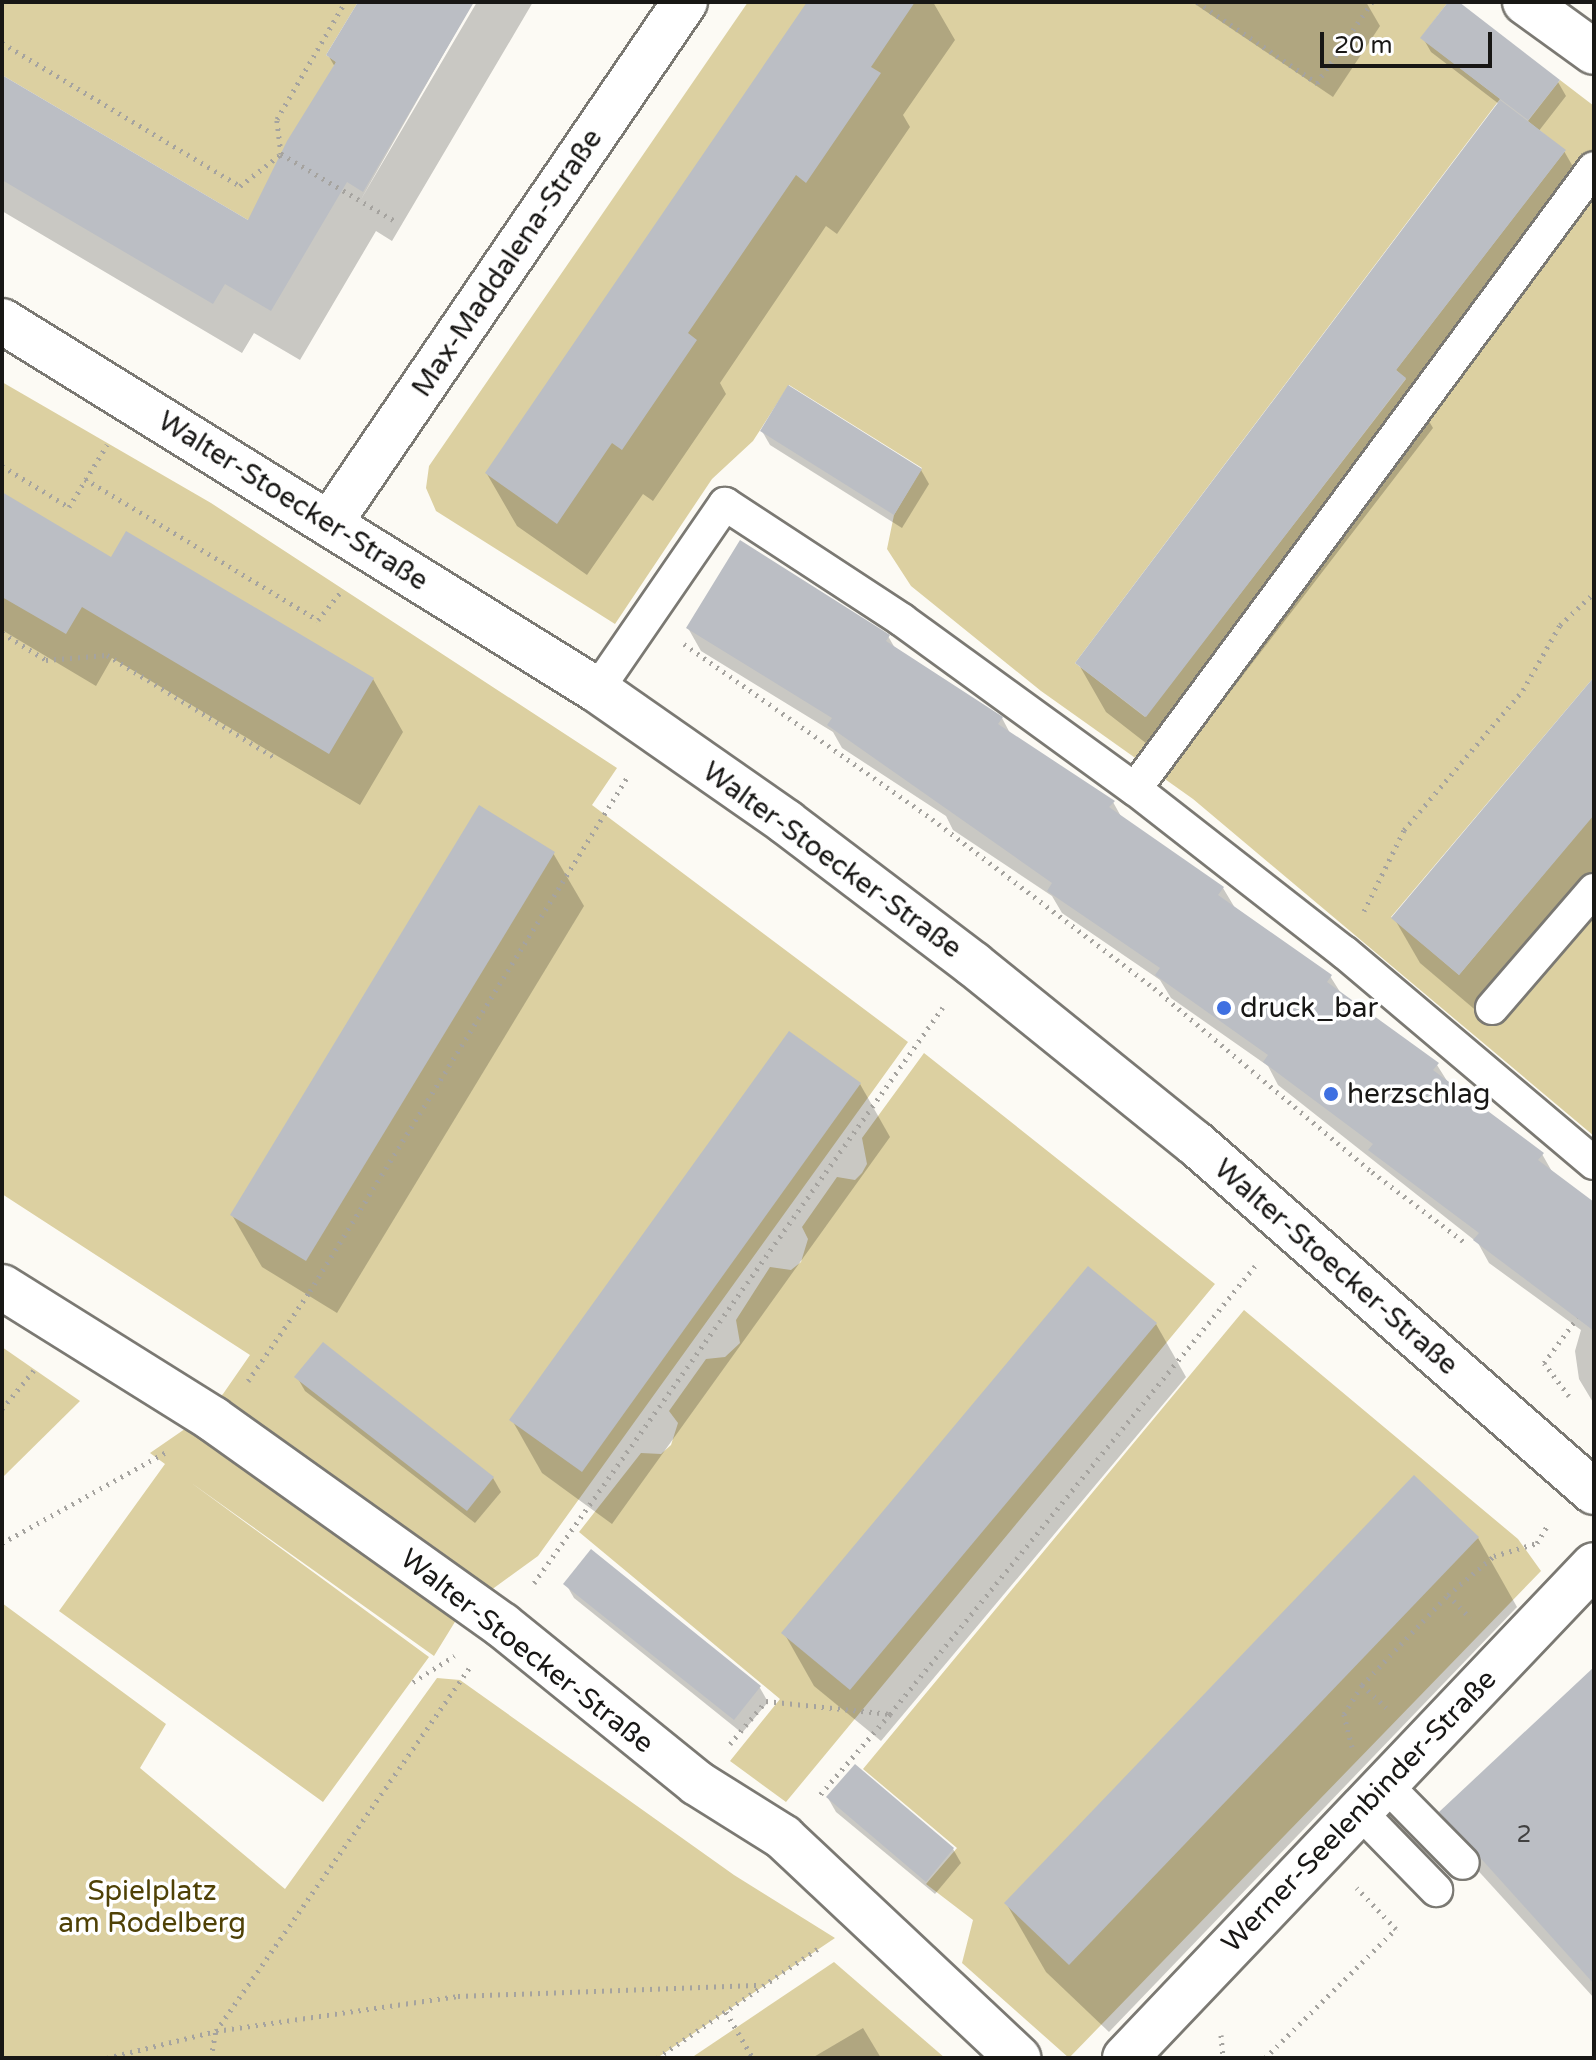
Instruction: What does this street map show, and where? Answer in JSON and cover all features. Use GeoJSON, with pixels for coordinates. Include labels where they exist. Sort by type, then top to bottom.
{"type":"FeatureCollection","features":[{"type":"Feature","properties":{"kind":"street","name":"Max-Maddalena-Straße"},"geometry":{"type":"LineString","coordinates":[[329,524],[685,2]]}},
{"type":"Feature","properties":{"kind":"street"},"geometry":{"type":"LineString","coordinates":[[1525,2],[1594,52]]}},
{"type":"Feature","properties":{"kind":"street","name":"Walter-Stoecker-Straße"},"geometry":{"type":"LineString","coordinates":[[2,321],[597,690],[973,964],[1288,1225],[1594,1492]]}},
{"type":"Feature","properties":{"kind":"street","name":"Walter-Stoecker-Straße"},"geometry":{"type":"LineString","coordinates":[[2,1287],[213,1419],[502,1625],[697,1783],[783,1837],[1018,2058]]}},
{"type":"Feature","properties":{"kind":"street","name":"Werner-Seelenbinder-Straße"},"geometry":{"type":"LineString","coordinates":[[1125,2058],[1320,1850],[1367,1784],[1594,1565]]}},
{"type":"Feature","properties":{"kind":"lane"},"geometry":{"type":"LineString","coordinates":[[1135,789],[1594,168]]}},
{"type":"Feature","properties":{"kind":"lane"},"geometry":{"type":"LineString","coordinates":[[597,690],[725,504],[902,620],[1135,789],[1344,952],[1594,1163]]}},
{"type":"Feature","properties":{"kind":"lane"},"geometry":{"type":"LineString","coordinates":[[1492,1008],[1594,890]]}},
{"type":"Feature","properties":{"kind":"lane"},"geometry":{"type":"LineString","coordinates":[[1367,1784],[1463,1863]]}},
{"type":"Feature","properties":{"kind":"lane"},"geometry":{"type":"LineString","coordinates":[[1367,1784],[1436,1890]]}},
{"type":"Feature","properties":{"kind":"path"},"geometry":{"type":"LineString","coordinates":[[281,154],[277,119],[345,2]]}},
{"type":"Feature","properties":{"kind":"path"},"geometry":{"type":"LineString","coordinates":[[1197,2],[1317,83],[1372,2]]}},
{"type":"Feature","properties":{"kind":"path"},"geometry":{"type":"LineString","coordinates":[[2,43],[240,186],[281,154]]}},
{"type":"Feature","properties":{"kind":"path"},"geometry":{"type":"LineString","coordinates":[[281,154],[395,221]]}},
{"type":"Feature","properties":{"kind":"path"},"geometry":{"type":"LineString","coordinates":[[2,466],[69,507],[115,432]]}},
{"type":"Feature","properties":{"kind":"path"},"geometry":{"type":"LineString","coordinates":[[85,479],[318,620],[343,589]]}},
{"type":"Feature","properties":{"kind":"path"},"geometry":{"type":"LineString","coordinates":[[1344,952],[1404,830],[1523,690],[1560,625],[1594,593]]}},
{"type":"Feature","properties":{"kind":"path"},"geometry":{"type":"LineString","coordinates":[[644,622],[677,639],[932,819],[1154,988],[1372,1172],[1467,1244]]}},
{"type":"Feature","properties":{"kind":"path"},"geometry":{"type":"LineString","coordinates":[[2,633],[46,660],[107,655],[277,759]]}},
{"type":"Feature","properties":{"kind":"path"},"geometry":{"type":"LineString","coordinates":[[2,1543],[168,1450],[213,1419],[241,1392],[310,1291],[656,731]]}},
{"type":"Feature","properties":{"kind":"path"},"geometry":{"type":"LineString","coordinates":[[211,2058],[216,2031],[973,964]]}},
{"type":"Feature","properties":{"kind":"path"},"geometry":{"type":"LineString","coordinates":[[783,1837],[890,1714],[1288,1225]]}},
{"type":"Feature","properties":{"kind":"path"},"geometry":{"type":"LineString","coordinates":[[1572,1400],[1544,1363],[1577,1318]]}},
{"type":"Feature","properties":{"kind":"path"},"geometry":{"type":"LineString","coordinates":[[1367,1784],[1346,1738],[1344,1714],[1362,1685],[1448,1595],[1494,1556],[1537,1543]]}},
{"type":"Feature","properties":{"kind":"path"},"geometry":{"type":"LineString","coordinates":[[1448,1595],[1478,1626]]}},
{"type":"Feature","properties":{"kind":"path"},"geometry":{"type":"LineString","coordinates":[[1362,1685],[1394,1714]]}},
{"type":"Feature","properties":{"kind":"path"},"geometry":{"type":"LineString","coordinates":[[697,1783],[766,1701],[890,1714]]}},
{"type":"Feature","properties":{"kind":"path"},"geometry":{"type":"LineString","coordinates":[[1265,2058],[1396,1929],[1320,1850]]}},
{"type":"Feature","properties":{"kind":"path"},"geometry":{"type":"LineString","coordinates":[[657,2058],[807,1955]]}},
{"type":"Feature","properties":{"kind":"path"},"geometry":{"type":"LineString","coordinates":[[107,2058],[216,2031],[458,1996],[762,1985]]}},
{"type":"Feature","properties":{"kind":"path"},"geometry":{"type":"LineString","coordinates":[[726,2012],[753,2058]]}},
{"type":"Feature","properties":{"kind":"green space"},"geometry":{"type":"Polygon","coordinates":[[[2,2],[358,2],[326,55],[336,62],[258,226],[2,75],[2,2]]]}},
{"type":"Feature","properties":{"kind":"green space"},"geometry":{"type":"Polygon","coordinates":[[[748,2],[1448,2],[1421,38],[1500,99],[1075,663],[1145,717],[1406,379],[1396,370],[1565,151],[1528,121],[1560,80],[1594,106],[1594,677],[1391,917],[1459,975],[1594,814],[1594,1136],[1193,799],[1041,691],[911,586],[887,549],[894,515],[922,468],[789,385],[753,441],[712,479],[615,624],[436,511],[426,488],[429,466],[748,2]]]}},
{"type":"Feature","properties":{"kind":"green space"},"geometry":{"type":"Polygon","coordinates":[[[2,382],[211,503],[617,768],[592,805],[908,1042],[538,1556],[461,1612],[434,1656],[190,1482],[429,1657],[323,1802],[59,1611],[165,1464],[150,1453],[195,1422],[223,1394],[250,1355],[2,1194],[2,382]]]}},
{"type":"Feature","properties":{"kind":"green space"},"geometry":{"type":"Polygon","coordinates":[[[924,1053],[1215,1284],[786,1802],[730,1761],[780,1699],[579,1532],[641,1453],[661,1454],[671,1445],[678,1423],[669,1411],[706,1359],[725,1357],[740,1343],[736,1320],[770,1267],[791,1270],[801,1262],[808,1239],[802,1227],[837,1177],[855,1180],[862,1173],[867,1164],[862,1138],[924,1053]]]}},
{"type":"Feature","properties":{"kind":"green space"},"geometry":{"type":"Polygon","coordinates":[[[1244,1310],[1518,1539],[1541,1571],[1069,2058],[962,1963],[973,1920],[926,1884],[957,1848],[863,1769],[1244,1310]]]}},
{"type":"Feature","properties":{"kind":"green space"},"geometry":{"type":"Polygon","coordinates":[[[2,1347],[80,1401],[2,1478],[2,1347]]]}},
{"type":"Feature","properties":{"kind":"green space","name":"Spielplatz am Rodelberg"},"geometry":{"type":"Polygon","coordinates":[[[2,1603],[166,1724],[140,1768],[285,1889],[437,1678],[460,1680],[734,1875],[835,1938],[657,2058],[2,2058],[2,1603]]]}},
{"type":"Feature","properties":{"kind":"green space"},"geometry":{"type":"Polygon","coordinates":[[[834,1962],[945,2058],[691,2058],[834,1962]]]}},
{"type":"Feature","properties":{"kind":"building"},"geometry":{"type":"Polygon","coordinates":[[[358,2],[474,2],[363,192],[347,182],[271,311],[225,284],[213,304],[2,180],[2,75],[248,220],[287,141],[336,62],[326,55],[358,2]]]}},
{"type":"Feature","properties":{"kind":"building"},"geometry":{"type":"Polygon","coordinates":[[[807,2],[915,2],[871,67],[881,73],[806,183],[796,175],[688,333],[697,340],[622,450],[612,443],[557,524],[485,473],[807,2]]]}},
{"type":"Feature","properties":{"kind":"building"},"geometry":{"type":"Polygon","coordinates":[[[1448,2],[1459,2],[1560,80],[1528,120],[1420,38],[1448,2]]]}},
{"type":"Feature","properties":{"kind":"building"},"geometry":{"type":"Polygon","coordinates":[[[1500,100],[1566,150],[1396,370],[1406,378],[1146,717],[1075,663],[1500,100]]]}},
{"type":"Feature","properties":{"kind":"building"},"geometry":{"type":"Polygon","coordinates":[[[788,385],[922,469],[894,515],[760,431],[788,385]]]}},
{"type":"Feature","properties":{"kind":"building"},"geometry":{"type":"Polygon","coordinates":[[[2,492],[111,557],[126,531],[374,678],[329,754],[82,607],[66,634],[2,597],[2,492]]]}},
{"type":"Feature","properties":{"kind":"building"},"geometry":{"type":"Polygon","coordinates":[[[740,540],[890,635],[886,641],[1003,717],[998,724],[1115,801],[1109,807],[1224,887],[1218,895],[1332,975],[1327,982],[1439,1063],[1433,1070],[1544,1153],[1538,1160],[1594,1202],[1594,1331],[1473,1240],[1479,1233],[1368,1150],[1373,1144],[1263,1062],[1268,1055],[1155,975],[1160,968],[1047,891],[1052,883],[827,725],[832,718],[686,628],[740,540]]]}},
{"type":"Feature","properties":{"kind":"building"},"geometry":{"type":"Polygon","coordinates":[[[1594,677],[1594,815],[1459,975],[1391,918],[1594,677]]]}},
{"type":"Feature","properties":{"kind":"building"},"geometry":{"type":"Polygon","coordinates":[[[479,805],[555,852],[306,1261],[230,1215],[479,805]]]}},
{"type":"Feature","properties":{"kind":"building"},"geometry":{"type":"Polygon","coordinates":[[[789,1031],[861,1083],[582,1472],[509,1420],[789,1031]]]}},
{"type":"Feature","properties":{"kind":"building"},"geometry":{"type":"Polygon","coordinates":[[[1088,1266],[1157,1323],[850,1690],[781,1633],[1088,1266]]]}},
{"type":"Feature","properties":{"kind":"building"},"geometry":{"type":"Polygon","coordinates":[[[323,1342],[494,1477],[467,1511],[294,1377],[323,1342]]]}},
{"type":"Feature","properties":{"kind":"building"},"geometry":{"type":"Polygon","coordinates":[[[1414,1475],[1479,1537],[1069,1965],[1004,1903],[1414,1475]]]}},
{"type":"Feature","properties":{"kind":"building"},"geometry":{"type":"Polygon","coordinates":[[[591,1549],[761,1686],[734,1720],[563,1584],[591,1549]]]}},
{"type":"Feature","properties":{"kind":"building"},"geometry":{"type":"Polygon","coordinates":[[[1594,1667],[1594,1984],[1439,1812],[1594,1667]]]}},
{"type":"Feature","properties":{"kind":"building"},"geometry":{"type":"Polygon","coordinates":[[[855,1764],[954,1848],[926,1882],[826,1797],[855,1764]]]}},
{"type":"Feature","properties":{"kind":"place","name":"druck_bar"},"geometry":{"type":"Point","coordinates":[1224,1008]}},
{"type":"Feature","properties":{"kind":"place","name":"herzschlag"},"geometry":{"type":"Point","coordinates":[1331,1094]}}]}
